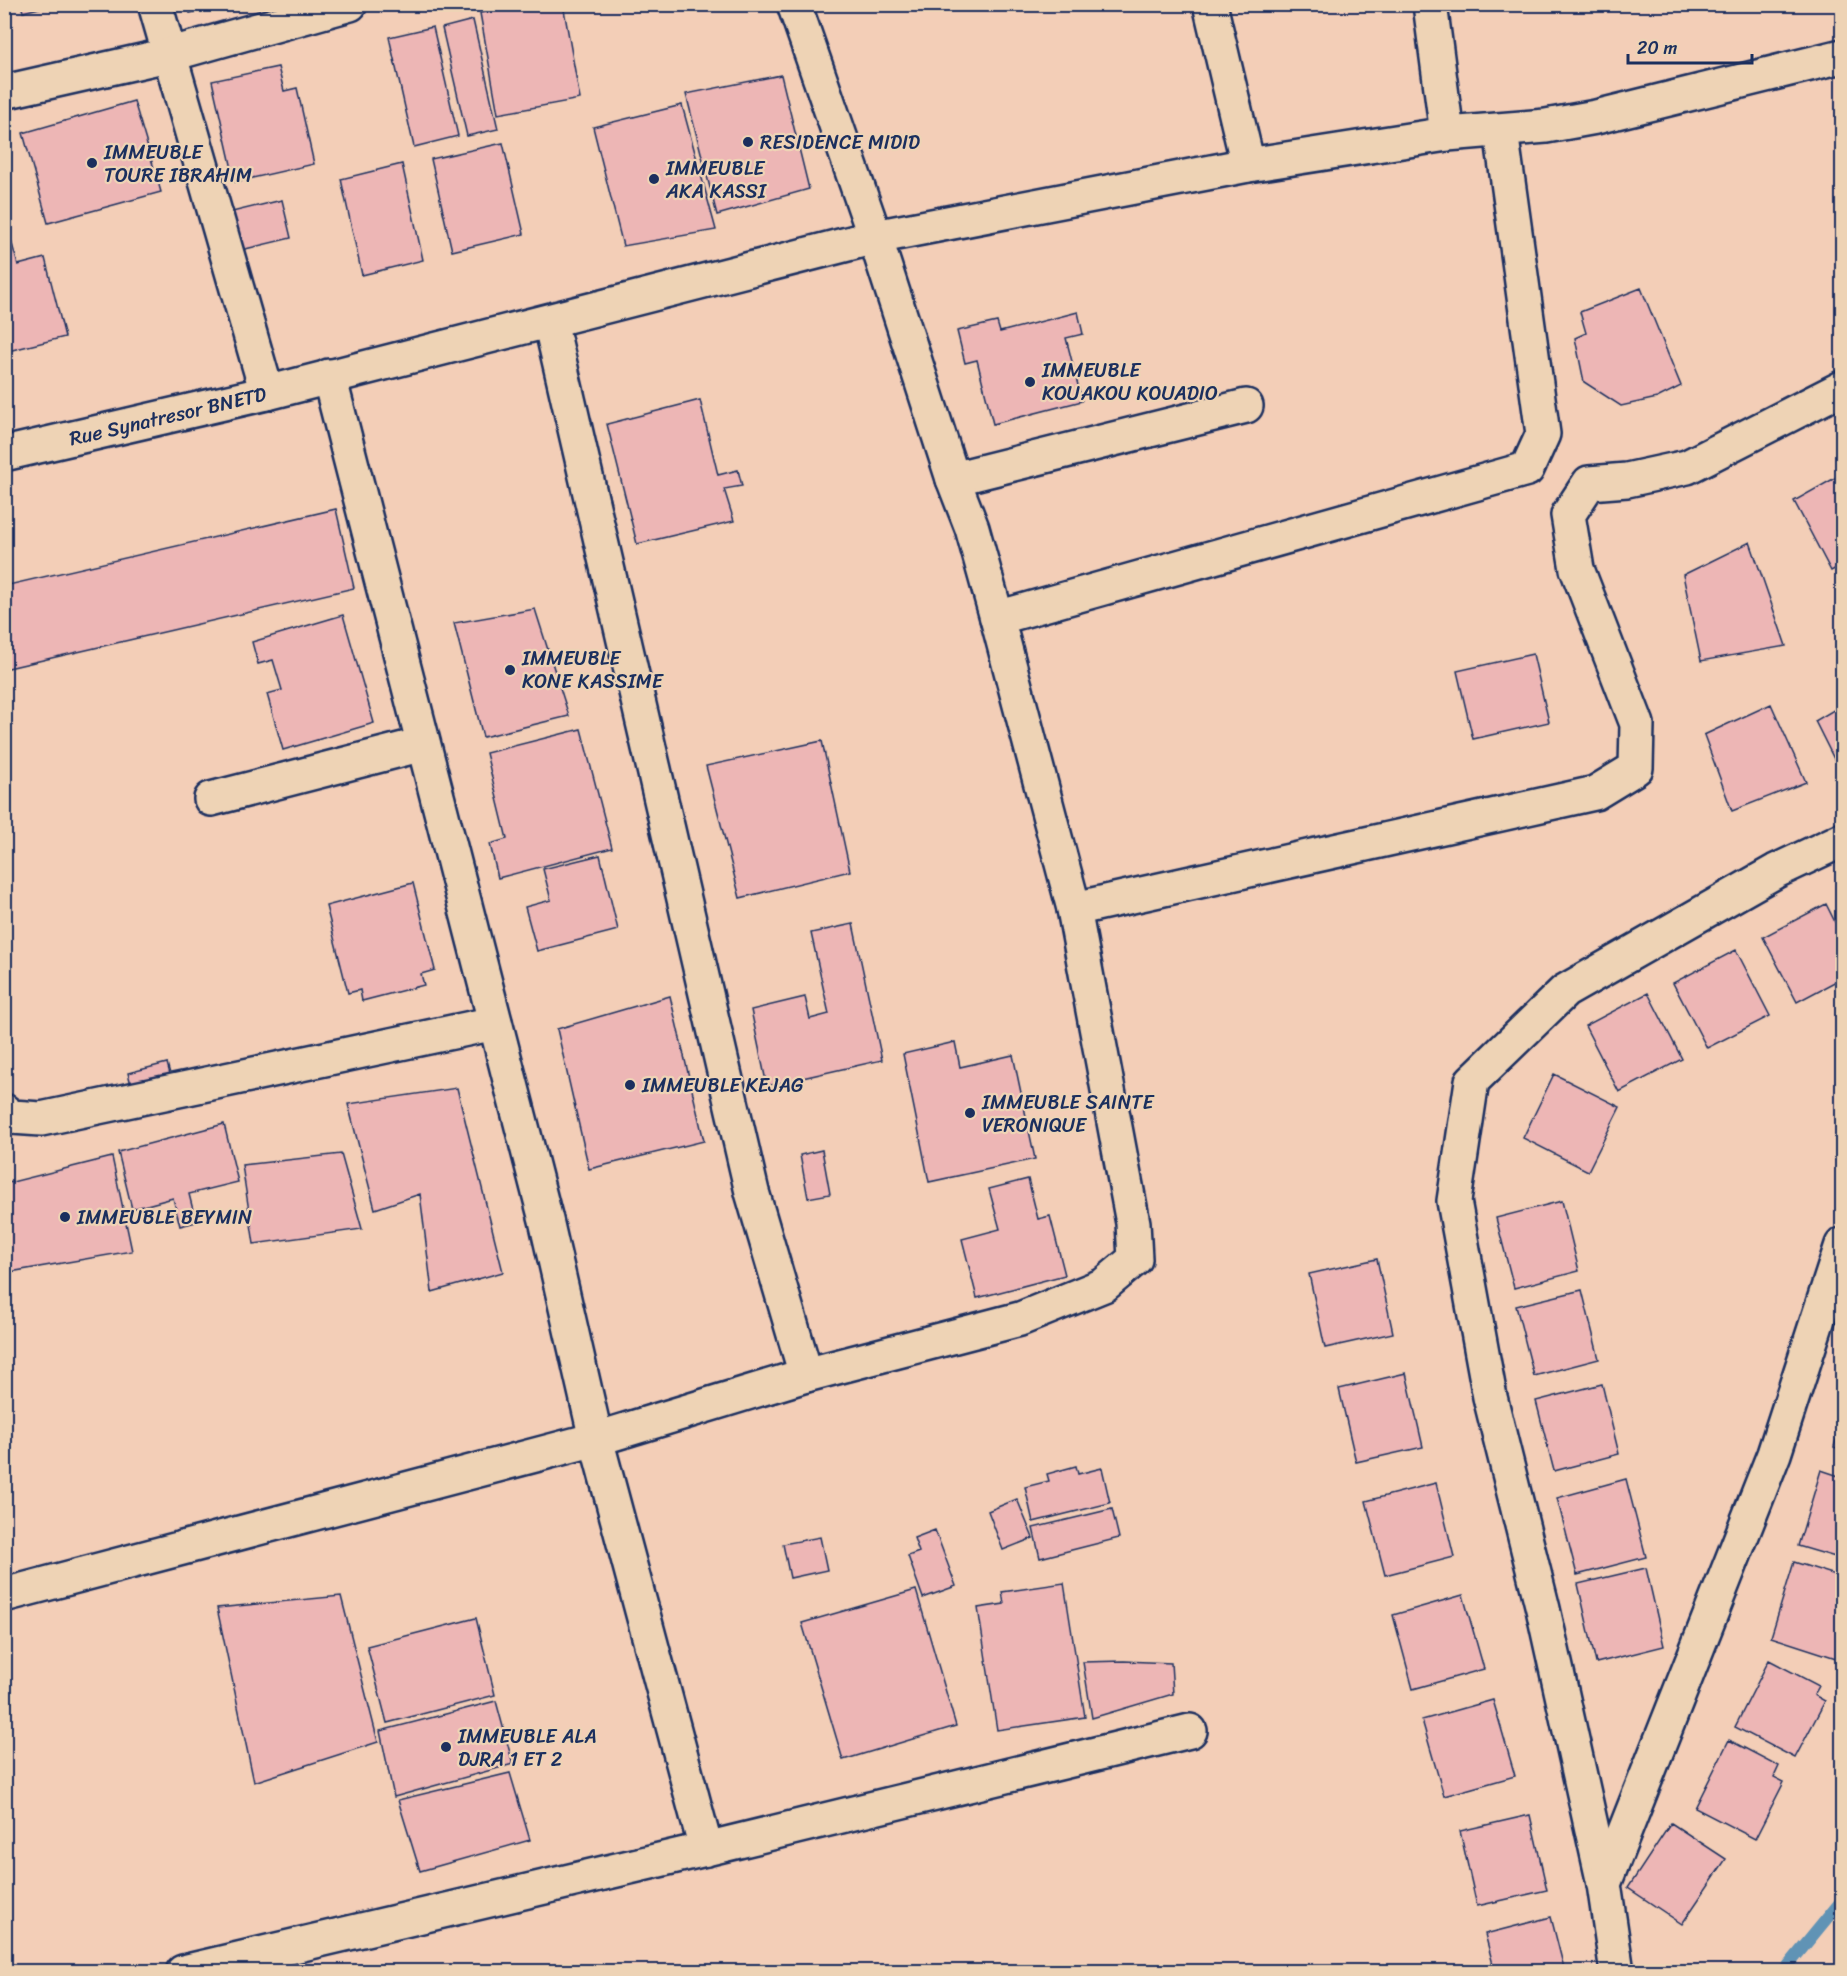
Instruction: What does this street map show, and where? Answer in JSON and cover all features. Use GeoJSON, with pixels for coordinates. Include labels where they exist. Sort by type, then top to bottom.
{"type":"FeatureCollection","features":[{"type":"Feature","properties":{"kind":"street"},"geometry":{"type":"LineString","coordinates":[[155,4],[267,393]]}},
{"type":"Feature","properties":{"kind":"street"},"geometry":{"type":"LineString","coordinates":[[4,92],[168,55],[350,4]]}},
{"type":"Feature","properties":{"kind":"street"},"geometry":{"type":"LineString","coordinates":[[4,1595],[596,1439],[806,1375],[1020,1319],[1104,1285],[1135,1259],[1133,1223],[1074,909],[997,618],[972,528],[953,479],[875,237],[794,4]]}},
{"type":"Feature","properties":{"kind":"street"},"geometry":{"type":"LineString","coordinates":[[1209,4],[1248,165]]}},
{"type":"Feature","properties":{"kind":"street"},"geometry":{"type":"LineString","coordinates":[[1430,4],[1447,134]]}},
{"type":"Feature","properties":{"kind":"street","name":"Rue Synatresor BNETD"},"geometry":{"type":"LineString","coordinates":[[4,454],[267,393],[875,237],[1248,165],[1447,134],[1546,126],[1596,117],[1842,56]]}},
{"type":"Feature","properties":{"kind":"street"},"geometry":{"type":"LineString","coordinates":[[997,618],[1527,469],[1543,434],[1502,131]]}},
{"type":"Feature","properties":{"kind":"street"},"geometry":{"type":"LineString","coordinates":[[550,321],[752,1192],[806,1375]]}},
{"type":"Feature","properties":{"kind":"street"},"geometry":{"type":"LineString","coordinates":[[329,376],[546,1220],[596,1439],[706,1849]]}},
{"type":"Feature","properties":{"kind":"street"},"geometry":{"type":"LineString","coordinates":[[1074,909],[1595,793],[1636,768],[1637,724],[1578,569],[1568,514],[1589,483],[1627,480],[1687,467],[1842,388]]}},
{"type":"Feature","properties":{"kind":"street"},"geometry":{"type":"LineString","coordinates":[[953,479],[1246,406]]}},
{"type":"Feature","properties":{"kind":"street"},"geometry":{"type":"LineString","coordinates":[[211,799],[423,744]]}},
{"type":"Feature","properties":{"kind":"street"},"geometry":{"type":"LineString","coordinates":[[1617,1971],[1604,1884],[1544,1609],[1490,1397],[1454,1201],[1472,1081],[1565,991],[1776,871],[1842,840]]}},
{"type":"Feature","properties":{"kind":"street"},"geometry":{"type":"LineString","coordinates":[[4,1111],[12,1117],[41,1119],[495,1023]]}},
{"type":"Feature","properties":{"kind":"street"},"geometry":{"type":"LineString","coordinates":[[1604,1884],[1774,1454],[1842,1245]]}},
{"type":"Feature","properties":{"kind":"street"},"geometry":{"type":"LineString","coordinates":[[183,1971],[706,1849],[1190,1731]]}},
{"type":"Feature","properties":{"kind":"building"},"geometry":{"type":"Polygon","coordinates":[[[21,4],[55,4],[23,12],[21,4]]]}},
{"type":"Feature","properties":{"kind":"building"},"geometry":{"type":"Polygon","coordinates":[[[188,4],[226,4],[190,13],[188,4]]]}},
{"type":"Feature","properties":{"kind":"building"},"geometry":{"type":"Polygon","coordinates":[[[527,4],[563,4],[580,99],[498,114],[480,13],[527,4]]]}},
{"type":"Feature","properties":{"kind":"building"},"geometry":{"type":"Polygon","coordinates":[[[473,20],[498,129],[467,136],[442,28],[473,20]]]}},
{"type":"Feature","properties":{"kind":"building"},"geometry":{"type":"Polygon","coordinates":[[[433,27],[458,136],[414,147],[389,37],[433,27]]]}},
{"type":"Feature","properties":{"kind":"building"},"geometry":{"type":"Polygon","coordinates":[[[278,67],[284,91],[297,88],[314,164],[235,182],[212,81],[278,67]]]}},
{"type":"Feature","properties":{"kind":"building","name":"RESIDENCE MIDID"},"geometry":{"type":"Polygon","coordinates":[[[781,75],[809,189],[717,215],[686,94],[781,75]]]}},
{"type":"Feature","properties":{"kind":"building","name":"IMMEUBLE TOURE IBRAHIM"},"geometry":{"type":"Polygon","coordinates":[[[134,101],[161,192],[48,223],[23,133],[134,101]]]}},
{"type":"Feature","properties":{"kind":"building","name":"IMMEUBLE AKA KASSI"},"geometry":{"type":"Polygon","coordinates":[[[682,105],[716,230],[623,246],[593,127],[682,105]]]}},
{"type":"Feature","properties":{"kind":"building"},"geometry":{"type":"Polygon","coordinates":[[[503,143],[524,234],[452,251],[431,159],[503,143]]]}},
{"type":"Feature","properties":{"kind":"building"},"geometry":{"type":"Polygon","coordinates":[[[402,164],[423,260],[362,275],[341,179],[402,164]]]}},
{"type":"Feature","properties":{"kind":"building"},"geometry":{"type":"Polygon","coordinates":[[[282,200],[291,238],[241,250],[232,212],[282,200]]]}},
{"type":"Feature","properties":{"kind":"building"},"geometry":{"type":"Polygon","coordinates":[[[8,230],[18,265],[45,258],[65,337],[4,352],[4,231],[8,230]]]}},
{"type":"Feature","properties":{"kind":"building"},"geometry":{"type":"Polygon","coordinates":[[[1641,288],[1681,386],[1657,398],[1621,406],[1584,382],[1575,338],[1586,333],[1580,312],[1641,288]]]}},
{"type":"Feature","properties":{"kind":"building","name":"IMMEUBLE KOUAKOU KOUADIO"},"geometry":{"type":"Polygon","coordinates":[[[1078,312],[1083,334],[1066,338],[1082,401],[993,424],[977,360],[965,363],[957,331],[997,322],[1000,332],[1078,312]]]}},
{"type":"Feature","properties":{"kind":"building"},"geometry":{"type":"Polygon","coordinates":[[[700,400],[718,475],[738,470],[742,486],[724,489],[734,521],[637,544],[607,424],[700,400]]]}},
{"type":"Feature","properties":{"kind":"building"},"geometry":{"type":"Polygon","coordinates":[[[1842,474],[1842,565],[1831,571],[1794,501],[1842,474]]]}},
{"type":"Feature","properties":{"kind":"building"},"geometry":{"type":"Polygon","coordinates":[[[336,509],[354,588],[4,669],[4,586],[336,509]]]}},
{"type":"Feature","properties":{"kind":"building"},"geometry":{"type":"Polygon","coordinates":[[[1750,542],[1786,646],[1701,661],[1683,575],[1750,542]]]}},
{"type":"Feature","properties":{"kind":"building","name":"IMMEUBLE KONE KASSIME"},"geometry":{"type":"Polygon","coordinates":[[[535,609],[569,716],[483,737],[454,623],[535,609]]]}},
{"type":"Feature","properties":{"kind":"building"},"geometry":{"type":"Polygon","coordinates":[[[343,615],[374,723],[283,750],[267,694],[282,690],[273,660],[258,664],[252,642],[343,615]]]}},
{"type":"Feature","properties":{"kind":"building"},"geometry":{"type":"Polygon","coordinates":[[[1533,654],[1549,722],[1473,739],[1457,671],[1533,654]]]}},
{"type":"Feature","properties":{"kind":"building"},"geometry":{"type":"Polygon","coordinates":[[[1771,704],[1806,782],[1732,811],[1704,735],[1771,704]]]}},
{"type":"Feature","properties":{"kind":"building"},"geometry":{"type":"Polygon","coordinates":[[[1842,705],[1842,775],[1815,721],[1842,705]]]}},
{"type":"Feature","properties":{"kind":"building"},"geometry":{"type":"Polygon","coordinates":[[[581,729],[612,848],[498,878],[490,844],[507,839],[486,753],[581,729]]]}},
{"type":"Feature","properties":{"kind":"building"},"geometry":{"type":"Polygon","coordinates":[[[822,741],[850,871],[740,898],[706,766],[822,741]]]}},
{"type":"Feature","properties":{"kind":"building"},"geometry":{"type":"Polygon","coordinates":[[[600,855],[618,930],[537,951],[525,907],[551,900],[543,869],[600,855]]]}},
{"type":"Feature","properties":{"kind":"building"},"geometry":{"type":"Polygon","coordinates":[[[413,883],[435,970],[421,974],[424,985],[362,1001],[360,990],[348,993],[326,906],[413,883]]]}},
{"type":"Feature","properties":{"kind":"building"},"geometry":{"type":"Polygon","coordinates":[[[1826,904],[1842,936],[1842,978],[1797,1002],[1763,937],[1826,904]]]}},
{"type":"Feature","properties":{"kind":"building"},"geometry":{"type":"Polygon","coordinates":[[[853,924],[882,1060],[767,1086],[751,1010],[805,997],[810,1019],[829,1014],[811,933],[853,924]]]}},
{"type":"Feature","properties":{"kind":"building"},"geometry":{"type":"Polygon","coordinates":[[[1736,950],[1770,1016],[1707,1048],[1673,983],[1736,950]]]}},
{"type":"Feature","properties":{"kind":"building"},"geometry":{"type":"Polygon","coordinates":[[[1648,993],[1682,1059],[1619,1092],[1585,1026],[1648,993]]]}},
{"type":"Feature","properties":{"kind":"building","name":"IMMEUBLE KEJAG"},"geometry":{"type":"Polygon","coordinates":[[[670,996],[704,1141],[589,1169],[557,1029],[670,996]]]}},
{"type":"Feature","properties":{"kind":"building","name":"IMMEUBLE SAINTE VERONIQUE"},"geometry":{"type":"Polygon","coordinates":[[[955,1042],[960,1067],[1013,1055],[1035,1159],[929,1182],[903,1054],[955,1042]]]}},
{"type":"Feature","properties":{"kind":"building"},"geometry":{"type":"Polygon","coordinates":[[[167,1063],[173,1085],[134,1096],[128,1073],[167,1063]]]}},
{"type":"Feature","properties":{"kind":"building"},"geometry":{"type":"Polygon","coordinates":[[[1554,1074],[1620,1107],[1588,1171],[1523,1138],[1554,1074]]]}},
{"type":"Feature","properties":{"kind":"building"},"geometry":{"type":"Polygon","coordinates":[[[457,1088],[503,1272],[432,1292],[420,1194],[375,1209],[348,1104],[457,1088]]]}},
{"type":"Feature","properties":{"kind":"building"},"geometry":{"type":"Polygon","coordinates":[[[224,1124],[238,1182],[189,1194],[196,1222],[180,1226],[173,1198],[132,1209],[118,1152],[224,1124]]]}},
{"type":"Feature","properties":{"kind":"building"},"geometry":{"type":"Polygon","coordinates":[[[822,1150],[830,1194],[808,1198],[800,1155],[822,1150]]]}},
{"type":"Feature","properties":{"kind":"building"},"geometry":{"type":"Polygon","coordinates":[[[341,1154],[362,1229],[254,1244],[242,1165],[341,1154]]]}},
{"type":"Feature","properties":{"kind":"building","name":"IMMEUBLE BEYMIN"},"geometry":{"type":"Polygon","coordinates":[[[112,1157],[132,1251],[4,1273],[4,1184],[112,1157]]]}},
{"type":"Feature","properties":{"kind":"building"},"geometry":{"type":"Polygon","coordinates":[[[1028,1179],[1038,1219],[1050,1216],[1065,1275],[977,1298],[962,1239],[1000,1229],[989,1189],[1028,1179]]]}},
{"type":"Feature","properties":{"kind":"building"},"geometry":{"type":"Polygon","coordinates":[[[1562,1201],[1579,1271],[1514,1288],[1496,1218],[1562,1201]]]}},
{"type":"Feature","properties":{"kind":"building"},"geometry":{"type":"Polygon","coordinates":[[[1377,1259],[1393,1333],[1325,1348],[1309,1274],[1377,1259]]]}},
{"type":"Feature","properties":{"kind":"building"},"geometry":{"type":"Polygon","coordinates":[[[1582,1290],[1599,1359],[1534,1376],[1516,1306],[1582,1290]]]}},
{"type":"Feature","properties":{"kind":"building"},"geometry":{"type":"Polygon","coordinates":[[[1406,1373],[1423,1447],[1356,1462],[1339,1389],[1406,1373]]]}},
{"type":"Feature","properties":{"kind":"building"},"geometry":{"type":"Polygon","coordinates":[[[1602,1384],[1619,1454],[1554,1471],[1536,1401],[1602,1384]]]}},
{"type":"Feature","properties":{"kind":"building"},"geometry":{"type":"Polygon","coordinates":[[[1842,1419],[1842,1450],[1834,1447],[1842,1419]]]}},
{"type":"Feature","properties":{"kind":"building"},"geometry":{"type":"Polygon","coordinates":[[[1076,1466],[1078,1474],[1102,1468],[1110,1503],[1033,1522],[1025,1487],[1049,1481],[1047,1474],[1076,1466]]]}},
{"type":"Feature","properties":{"kind":"building"},"geometry":{"type":"Polygon","coordinates":[[[1821,1470],[1842,1477],[1842,1559],[1798,1546],[1821,1470]]]}},
{"type":"Feature","properties":{"kind":"building"},"geometry":{"type":"Polygon","coordinates":[[[1626,1479],[1646,1557],[1577,1575],[1557,1498],[1626,1479]]]}},
{"type":"Feature","properties":{"kind":"building"},"geometry":{"type":"Polygon","coordinates":[[[1436,1483],[1454,1557],[1385,1575],[1366,1501],[1436,1483]]]}},
{"type":"Feature","properties":{"kind":"building"},"geometry":{"type":"Polygon","coordinates":[[[1017,1499],[1033,1538],[1003,1550],[988,1511],[1017,1499]]]}},
{"type":"Feature","properties":{"kind":"building"},"geometry":{"type":"Polygon","coordinates":[[[1112,1509],[1119,1538],[1040,1558],[1033,1528],[1112,1509]]]}},
{"type":"Feature","properties":{"kind":"building"},"geometry":{"type":"Polygon","coordinates":[[[935,1530],[956,1586],[923,1598],[908,1556],[919,1552],[914,1538],[935,1530]]]}},
{"type":"Feature","properties":{"kind":"building"},"geometry":{"type":"Polygon","coordinates":[[[820,1537],[827,1570],[790,1578],[783,1544],[820,1537]]]}},
{"type":"Feature","properties":{"kind":"building"},"geometry":{"type":"Polygon","coordinates":[[[1794,1562],[1842,1577],[1842,1636],[1836,1658],[1771,1637],[1794,1562]]]}},
{"type":"Feature","properties":{"kind":"building"},"geometry":{"type":"Polygon","coordinates":[[[1646,1568],[1664,1646],[1596,1663],[1578,1584],[1646,1568]]]}},
{"type":"Feature","properties":{"kind":"building"},"geometry":{"type":"Polygon","coordinates":[[[1064,1583],[1085,1717],[997,1730],[978,1608],[1004,1604],[1002,1592],[1064,1583]]]}},
{"type":"Feature","properties":{"kind":"building"},"geometry":{"type":"Polygon","coordinates":[[[916,1590],[956,1726],[843,1760],[802,1623],[916,1590]]]}},
{"type":"Feature","properties":{"kind":"building"},"geometry":{"type":"Polygon","coordinates":[[[1463,1595],[1484,1669],[1413,1689],[1393,1615],[1463,1595]]]}},
{"type":"Feature","properties":{"kind":"building"},"geometry":{"type":"Polygon","coordinates":[[[341,1596],[378,1742],[254,1782],[217,1608],[341,1596]]]}},
{"type":"Feature","properties":{"kind":"building"},"geometry":{"type":"Polygon","coordinates":[[[476,1618],[495,1695],[387,1723],[367,1646],[476,1618]]]}},
{"type":"Feature","properties":{"kind":"building"},"geometry":{"type":"Polygon","coordinates":[[[1769,1660],[1819,1686],[1814,1695],[1825,1701],[1795,1758],[1735,1727],[1769,1660]]]}},
{"type":"Feature","properties":{"kind":"building"},"geometry":{"type":"Polygon","coordinates":[[[1083,1662],[1171,1663],[1173,1694],[1092,1718],[1083,1662]]]}},
{"type":"Feature","properties":{"kind":"building"},"geometry":{"type":"Polygon","coordinates":[[[1493,1700],[1515,1776],[1444,1796],[1422,1720],[1493,1700]]]}},
{"type":"Feature","properties":{"kind":"building","name":"IMMEUBLE ALA DJRA 1 ET 2"},"geometry":{"type":"Polygon","coordinates":[[[496,1701],[513,1764],[394,1797],[380,1731],[496,1701]]]}},
{"type":"Feature","properties":{"kind":"building"},"geometry":{"type":"Polygon","coordinates":[[[1729,1740],[1779,1766],[1774,1777],[1784,1782],[1755,1839],[1695,1808],[1729,1740]]]}},
{"type":"Feature","properties":{"kind":"building"},"geometry":{"type":"Polygon","coordinates":[[[510,1773],[530,1840],[420,1871],[398,1800],[510,1773]]]}},
{"type":"Feature","properties":{"kind":"building"},"geometry":{"type":"Polygon","coordinates":[[[1530,1815],[1547,1890],[1477,1906],[1460,1831],[1530,1815]]]}},
{"type":"Feature","properties":{"kind":"building"},"geometry":{"type":"Polygon","coordinates":[[[1671,1823],[1726,1859],[1682,1924],[1628,1888],[1671,1823]]]}},
{"type":"Feature","properties":{"kind":"building"},"geometry":{"type":"Polygon","coordinates":[[[1551,1917],[1565,1972],[1495,1972],[1485,1934],[1551,1917]]]}},
{"type":"Feature","properties":{"kind":"waterway"},"geometry":{"type":"LineString","coordinates":[[1783,1972],[1842,1900]]}},
{"type":"Feature","properties":{"kind":"place","name":"RESIDENCE MIDID"},"geometry":{"type":"Point","coordinates":[748,142]}},
{"type":"Feature","properties":{"kind":"place","name":"IMMEUBLE TOURE IBRAHIM"},"geometry":{"type":"Point","coordinates":[92,163]}},
{"type":"Feature","properties":{"kind":"place","name":"IMMEUBLE AKA KASSI"},"geometry":{"type":"Point","coordinates":[654,179]}},
{"type":"Feature","properties":{"kind":"place","name":"IMMEUBLE KOUAKOU KOUADIO"},"geometry":{"type":"Point","coordinates":[1030,382]}},
{"type":"Feature","properties":{"kind":"place","name":"IMMEUBLE KONE KASSIME"},"geometry":{"type":"Point","coordinates":[510,670]}},
{"type":"Feature","properties":{"kind":"place","name":"IMMEUBLE KEJAG"},"geometry":{"type":"Point","coordinates":[630,1085]}},
{"type":"Feature","properties":{"kind":"place","name":"IMMEUBLE SAINTE VERONIQUE"},"geometry":{"type":"Point","coordinates":[970,1113]}},
{"type":"Feature","properties":{"kind":"place","name":"IMMEUBLE BEYMIN"},"geometry":{"type":"Point","coordinates":[65,1217]}},
{"type":"Feature","properties":{"kind":"place","name":"IMMEUBLE ALA DJRA 1 ET 2"},"geometry":{"type":"Point","coordinates":[446,1747]}}]}
